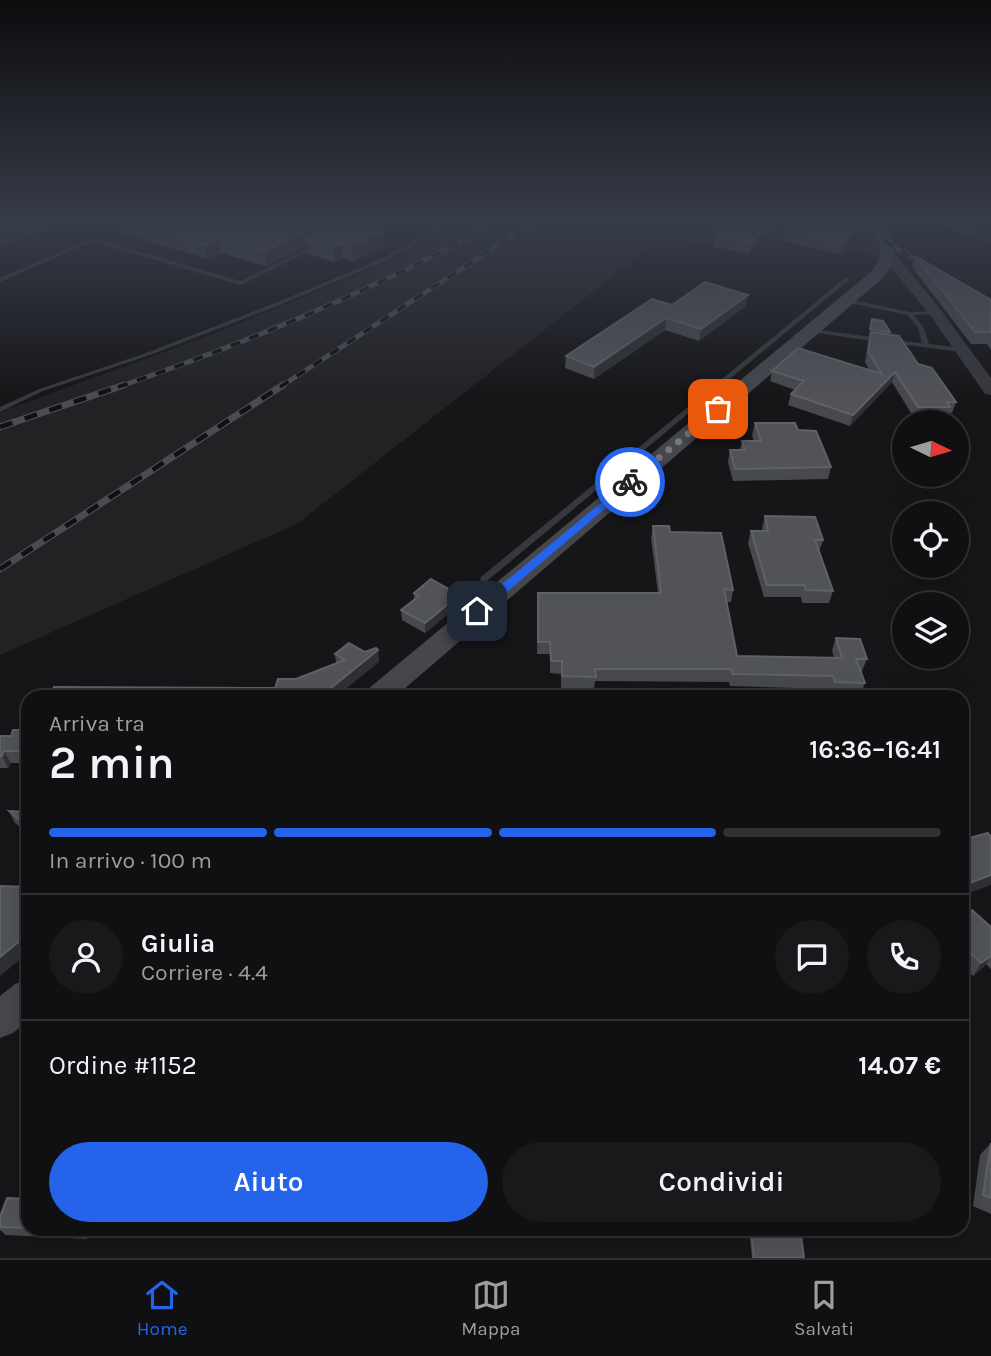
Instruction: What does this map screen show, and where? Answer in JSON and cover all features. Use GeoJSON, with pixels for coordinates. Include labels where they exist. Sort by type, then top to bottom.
{"type":"FeatureCollection","features":[{"type":"Feature","properties":{"kind":"main road"},"geometry":{"type":"LineString","coordinates":[[385,690],[626,474],[749,372],[797,336],[837,298],[868,280]]}},
{"type":"Feature","properties":{"kind":"main road"},"geometry":{"type":"LineString","coordinates":[[0,1020],[21,1002]]}},
{"type":"Feature","properties":{"kind":"street"},"geometry":{"type":"LineString","coordinates":[[908,280],[935,312],[991,390]]}},
{"type":"Feature","properties":{"kind":"lane"},"geometry":{"type":"LineString","coordinates":[[227,280],[245,282],[250,280]]}},
{"type":"Feature","properties":{"kind":"lane"},"geometry":{"type":"LineString","coordinates":[[0,410],[41,390],[148,354],[337,280]]}},
{"type":"Feature","properties":{"kind":"lane"},"geometry":{"type":"LineString","coordinates":[[797,336],[837,298],[910,314],[935,312]]}},
{"type":"Feature","properties":{"kind":"lane"},"geometry":{"type":"LineString","coordinates":[[910,314],[921,328],[926,346]]}},
{"type":"Feature","properties":{"kind":"lane"},"geometry":{"type":"LineString","coordinates":[[797,336],[962,350]]}},
{"type":"Feature","properties":{"kind":"lane"},"geometry":{"type":"LineString","coordinates":[[484,579],[626,474]]}},
{"type":"Feature","properties":{"kind":"shaded area"},"geometry":{"type":"Polygon","coordinates":[[[346,280],[608,280],[297,524],[0,655],[0,412],[211,335],[346,280]]]}},
{"type":"Feature","properties":{"kind":"building"},"geometry":{"type":"Polygon","coordinates":[[[934,280],[956,280],[991,300],[991,332],[975,332],[934,280]]]}},
{"type":"Feature","properties":{"kind":"building"},"geometry":{"type":"Polygon","coordinates":[[[705,282],[748,295],[701,329],[666,318],[594,367],[566,356],[652,299],[672,305],[705,282]]]}},
{"type":"Feature","properties":{"kind":"building"},"geometry":{"type":"Polygon","coordinates":[[[872,319],[883,321],[890,332],[870,329],[872,319]]]}},
{"type":"Feature","properties":{"kind":"building"},"geometry":{"type":"Polygon","coordinates":[[[871,332],[899,336],[918,364],[932,368],[956,402],[947,402],[950,407],[918,407],[895,372],[853,415],[791,394],[804,381],[772,371],[798,348],[882,374],[868,352],[871,332]]]}},
{"type":"Feature","properties":{"kind":"building"},"geometry":{"type":"Polygon","coordinates":[[[755,423],[795,423],[798,430],[816,431],[831,467],[735,469],[730,450],[745,450],[742,441],[761,441],[755,423]]]}},
{"type":"Feature","properties":{"kind":"building"},"geometry":{"type":"Polygon","coordinates":[[[765,516],[815,517],[823,540],[815,540],[833,591],[806,590],[804,585],[767,585],[751,531],[768,531],[765,516]]]}},
{"type":"Feature","properties":{"kind":"building"},"geometry":{"type":"Polygon","coordinates":[[[653,526],[669,526],[670,532],[721,533],[733,590],[724,589],[737,656],[842,658],[836,638],[860,639],[867,659],[856,659],[865,683],[835,682],[833,676],[733,674],[731,669],[595,669],[596,677],[562,676],[562,661],[551,661],[550,642],[538,642],[538,593],[661,593],[653,526]]]}},
{"type":"Feature","properties":{"kind":"building"},"geometry":{"type":"Polygon","coordinates":[[[431,579],[459,595],[425,623],[401,610],[419,596],[414,593],[431,579]]]}},
{"type":"Feature","properties":{"kind":"building"},"geometry":{"type":"Polygon","coordinates":[[[349,643],[365,652],[376,648],[378,650],[328,690],[53,690],[54,687],[275,688],[278,679],[296,679],[345,660],[335,654],[349,643]]]}},
{"type":"Feature","properties":{"kind":"building"},"geometry":{"type":"Polygon","coordinates":[[[13,730],[21,730],[21,751],[4,751],[0,756],[0,736],[11,736],[13,730]]]}},
{"type":"Feature","properties":{"kind":"building"},"geometry":{"type":"Polygon","coordinates":[[[9,811],[21,812],[21,821],[9,811]]]}},
{"type":"Feature","properties":{"kind":"building"},"geometry":{"type":"Polygon","coordinates":[[[988,833],[991,837],[991,875],[969,883],[969,838],[988,833]]]}},
{"type":"Feature","properties":{"kind":"building"},"geometry":{"type":"Polygon","coordinates":[[[0,886],[21,887],[21,940],[0,957],[0,886]]]}},
{"type":"Feature","properties":{"kind":"building"},"geometry":{"type":"Polygon","coordinates":[[[972,910],[991,927],[991,956],[981,963],[972,954],[969,956],[969,912],[972,910]]]}},
{"type":"Feature","properties":{"kind":"building"},"geometry":{"type":"Polygon","coordinates":[[[991,1143],[991,1198],[983,1195],[991,1143]]]}},
{"type":"Feature","properties":{"kind":"building"},"geometry":{"type":"Polygon","coordinates":[[[7,1198],[21,1199],[21,1228],[0,1227],[0,1217],[7,1198]]]}},
{"type":"Feature","properties":{"kind":"building"},"geometry":{"type":"Polygon","coordinates":[[[752,1236],[801,1236],[804,1258],[754,1258],[752,1236]]]}},
{"type":"Feature","properties":{"kind":"railway"},"geometry":{"type":"LineString","coordinates":[[118,387],[264,333],[385,280]]}},
{"type":"Feature","properties":{"kind":"railway"},"geometry":{"type":"LineString","coordinates":[[280,387],[445,280]]}},
{"type":"Feature","properties":{"kind":"railway"},"geometry":{"type":"LineString","coordinates":[[0,427],[124,385]]}},
{"type":"Feature","properties":{"kind":"railway"},"geometry":{"type":"LineString","coordinates":[[0,569],[283,385]]}},
{"type":"Feature","properties":{"kind":"way so far"},"geometry":{"type":"LineString","coordinates":[[630,482],[718,409]]}},
{"type":"Feature","properties":{"kind":"route"},"geometry":{"type":"LineString","coordinates":[[477,611],[630,482]]}}]}
